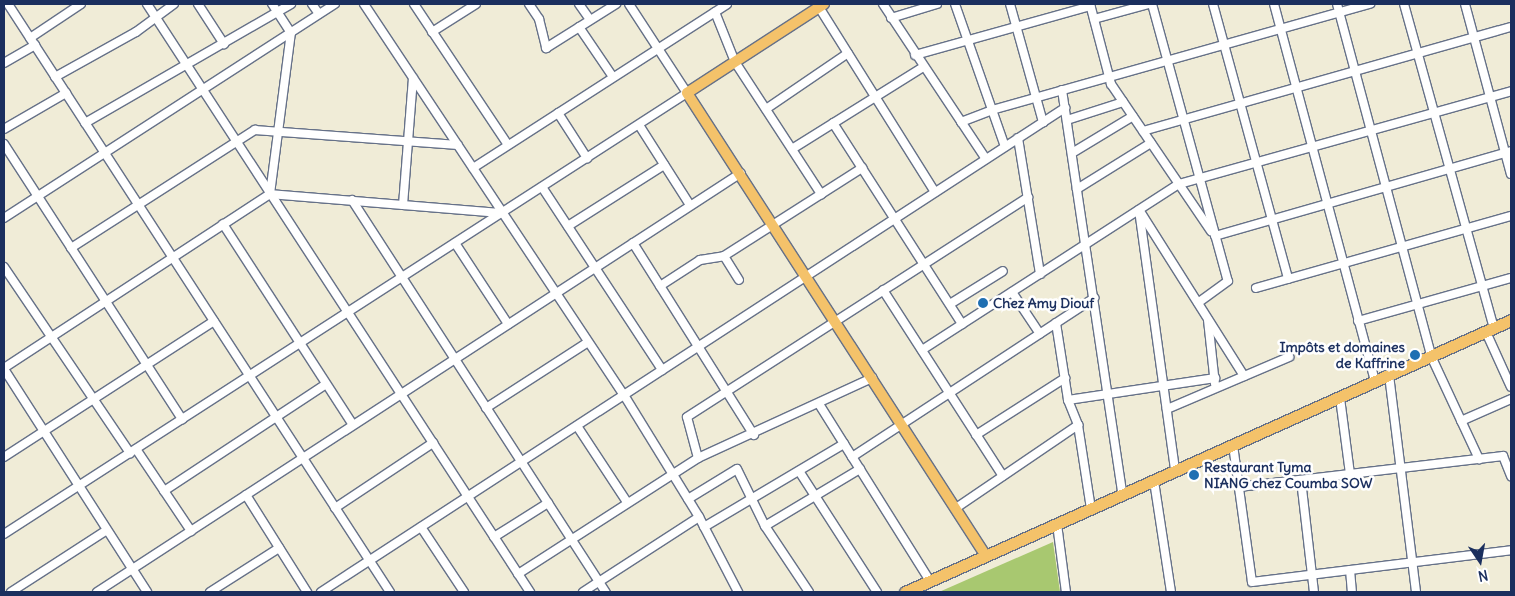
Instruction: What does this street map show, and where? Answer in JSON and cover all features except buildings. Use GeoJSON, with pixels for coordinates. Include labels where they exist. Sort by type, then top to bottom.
{"type":"FeatureCollection","features":[{"type":"Feature","properties":{"kind":"highway"},"geometry":{"type":"LineString","coordinates":[[905,592],[1123,496],[1511,320]]}},
{"type":"Feature","properties":{"kind":"main road"},"geometry":{"type":"LineString","coordinates":[[820,5],[688,93],[741,172],[986,556]]}},
{"type":"Feature","properties":{"kind":"street"},"geometry":{"type":"LineString","coordinates":[[8,4],[390,592]]}},
{"type":"Feature","properties":{"kind":"street"},"geometry":{"type":"LineString","coordinates":[[30,38],[81,4]]}},
{"type":"Feature","properties":{"kind":"street"},"geometry":{"type":"LineString","coordinates":[[147,4],[530,592]]}},
{"type":"Feature","properties":{"kind":"street"},"geometry":{"type":"LineString","coordinates":[[55,77],[136,32],[174,4]]}},
{"type":"Feature","properties":{"kind":"street"},"geometry":{"type":"LineString","coordinates":[[198,4],[224,44]]}},
{"type":"Feature","properties":{"kind":"street"},"geometry":{"type":"LineString","coordinates":[[270,194],[291,32],[272,4]]}},
{"type":"Feature","properties":{"kind":"street"},"geometry":{"type":"LineString","coordinates":[[85,123],[291,4]]}},
{"type":"Feature","properties":{"kind":"street"},"geometry":{"type":"LineString","coordinates":[[312,4],[319,14]]}},
{"type":"Feature","properties":{"kind":"street"},"geometry":{"type":"LineString","coordinates":[[4,218],[335,4]]}},
{"type":"Feature","properties":{"kind":"street"},"geometry":{"type":"LineString","coordinates":[[364,4],[624,395],[699,517],[738,592]]}},
{"type":"Feature","properties":{"kind":"street"},"geometry":{"type":"LineString","coordinates":[[414,4],[508,145]]}},
{"type":"Feature","properties":{"kind":"street"},"geometry":{"type":"LineString","coordinates":[[432,32],[476,4]]}},
{"type":"Feature","properties":{"kind":"street"},"geometry":{"type":"LineString","coordinates":[[529,4],[539,19],[546,48],[616,4]]}},
{"type":"Feature","properties":{"kind":"street"},"geometry":{"type":"LineString","coordinates":[[579,4],[590,20]]}},
{"type":"Feature","properties":{"kind":"street"},"geometry":{"type":"LineString","coordinates":[[4,534],[688,93],[629,4]]}},
{"type":"Feature","properties":{"kind":"street"},"geometry":{"type":"LineString","coordinates":[[473,168],[727,4]]}},
{"type":"Feature","properties":{"kind":"street"},"geometry":{"type":"LineString","coordinates":[[883,4],[915,55],[986,159]]}},
{"type":"Feature","properties":{"kind":"street"},"geometry":{"type":"LineString","coordinates":[[891,18],[937,4]]}},
{"type":"Feature","properties":{"kind":"street"},"geometry":{"type":"LineString","coordinates":[[955,4],[1005,147]]}},
{"type":"Feature","properties":{"kind":"street"},"geometry":{"type":"LineString","coordinates":[[1010,4],[1043,122]]}},
{"type":"Feature","properties":{"kind":"street"},"geometry":{"type":"LineString","coordinates":[[1094,19],[1150,4],[1228,281],[1198,303]]}},
{"type":"Feature","properties":{"kind":"street"},"geometry":{"type":"LineString","coordinates":[[1213,4],[1288,279]]}},
{"type":"Feature","properties":{"kind":"street"},"geometry":{"type":"LineString","coordinates":[[1274,4],[1374,382]]}},
{"type":"Feature","properties":{"kind":"street"},"geometry":{"type":"LineString","coordinates":[[1338,4],[1431,356],[1479,459]]}},
{"type":"Feature","properties":{"kind":"street"},"geometry":{"type":"LineString","coordinates":[[961,122],[992,110],[1370,4]]}},
{"type":"Feature","properties":{"kind":"street"},"geometry":{"type":"LineString","coordinates":[[1404,4],[1482,286],[1490,330],[1511,387]]}},
{"type":"Feature","properties":{"kind":"street"},"geometry":{"type":"LineString","coordinates":[[1464,4],[1490,97],[1508,152],[1511,174]]}},
{"type":"Feature","properties":{"kind":"street"},"geometry":{"type":"LineString","coordinates":[[820,5],[935,192]]}},
{"type":"Feature","properties":{"kind":"street"},"geometry":{"type":"LineString","coordinates":[[915,55],[1090,5],[1109,77],[1123,102],[1215,236]]}},
{"type":"Feature","properties":{"kind":"street"},"geometry":{"type":"LineString","coordinates":[[715,12],[735,62],[821,194]]}},
{"type":"Feature","properties":{"kind":"street"},"geometry":{"type":"LineString","coordinates":[[579,27],[613,77]]}},
{"type":"Feature","properties":{"kind":"street"},"geometry":{"type":"LineString","coordinates":[[1143,131],[1511,27]]}},
{"type":"Feature","properties":{"kind":"street"},"geometry":{"type":"LineString","coordinates":[[4,63],[35,46]]}},
{"type":"Feature","properties":{"kind":"street"},"geometry":{"type":"LineString","coordinates":[[766,109],[848,53]]}},
{"type":"Feature","properties":{"kind":"street"},"geometry":{"type":"LineString","coordinates":[[792,149],[923,67]]}},
{"type":"Feature","properties":{"kind":"street"},"geometry":{"type":"LineString","coordinates":[[402,205],[413,78]]}},
{"type":"Feature","properties":{"kind":"street"},"geometry":{"type":"LineString","coordinates":[[1062,90],[1123,496]]}},
{"type":"Feature","properties":{"kind":"street"},"geometry":{"type":"LineString","coordinates":[[922,350],[1040,274],[1085,242],[1179,184],[1511,91]]}},
{"type":"Feature","properties":{"kind":"street"},"geometry":{"type":"LineString","coordinates":[[4,129],[66,93]]}},
{"type":"Feature","properties":{"kind":"street"},"geometry":{"type":"LineString","coordinates":[[1067,120],[1123,102]]}},
{"type":"Feature","properties":{"kind":"street"},"geometry":{"type":"LineString","coordinates":[[321,592],[1065,108]]}},
{"type":"Feature","properties":{"kind":"street"},"geometry":{"type":"LineString","coordinates":[[558,113],[587,158]]}},
{"type":"Feature","properties":{"kind":"street"},"geometry":{"type":"LineString","coordinates":[[1072,153],[1133,116]]}},
{"type":"Feature","properties":{"kind":"street"},"geometry":{"type":"LineString","coordinates":[[833,123],[962,324]]}},
{"type":"Feature","properties":{"kind":"street"},"geometry":{"type":"LineString","coordinates":[[639,124],[690,205]]}},
{"type":"Feature","properties":{"kind":"street"},"geometry":{"type":"LineString","coordinates":[[71,248],[255,130],[457,145]]}},
{"type":"Feature","properties":{"kind":"street"},"geometry":{"type":"LineString","coordinates":[[1018,138],[1040,274]]}},
{"type":"Feature","properties":{"kind":"street"},"geometry":{"type":"LineString","coordinates":[[1077,190],[1151,143]]}},
{"type":"Feature","properties":{"kind":"street"},"geometry":{"type":"LineString","coordinates":[[4,144],[182,419]]}},
{"type":"Feature","properties":{"kind":"street"},"geometry":{"type":"LineString","coordinates":[[1215,236],[1508,152]]}},
{"type":"Feature","properties":{"kind":"street"},"geometry":{"type":"LineString","coordinates":[[568,226],[664,165]]}},
{"type":"Feature","properties":{"kind":"street"},"geometry":{"type":"LineString","coordinates":[[660,286],[700,260],[724,256],[862,168]]}},
{"type":"Feature","properties":{"kind":"street"},"geometry":{"type":"LineString","coordinates":[[97,592],[741,172]]}},
{"type":"Feature","properties":{"kind":"street"},"geometry":{"type":"LineString","coordinates":[[542,187],[662,370]]}},
{"type":"Feature","properties":{"kind":"street"},"geometry":{"type":"LineString","coordinates":[[147,592],[4,369],[270,194],[502,212]]}},
{"type":"Feature","properties":{"kind":"street"},"geometry":{"type":"LineString","coordinates":[[698,458],[687,417],[1028,197]]}},
{"type":"Feature","properties":{"kind":"street"},"geometry":{"type":"LineString","coordinates":[[352,200],[606,592]]}},
{"type":"Feature","properties":{"kind":"street"},"geometry":{"type":"LineString","coordinates":[[1139,210],[1244,376]]}},
{"type":"Feature","properties":{"kind":"street"},"geometry":{"type":"LineString","coordinates":[[1139,210],[1175,471]]}},
{"type":"Feature","properties":{"kind":"street"},"geometry":{"type":"LineString","coordinates":[[1256,288],[1511,216]]}},
{"type":"Feature","properties":{"kind":"street"},"geometry":{"type":"LineString","coordinates":[[224,224],[353,425]]}},
{"type":"Feature","properties":{"kind":"street"},"geometry":{"type":"LineString","coordinates":[[455,243],[508,324]]}},
{"type":"Feature","properties":{"kind":"street"},"geometry":{"type":"LineString","coordinates":[[633,243],[754,435]]}},
{"type":"Feature","properties":{"kind":"street"},"geometry":{"type":"LineString","coordinates":[[724,256],[739,280]]}},
{"type":"Feature","properties":{"kind":"street"},"geometry":{"type":"LineString","coordinates":[[4,268],[93,399],[164,491],[191,531]]}},
{"type":"Feature","properties":{"kind":"street"},"geometry":{"type":"LineString","coordinates":[[950,304],[1003,271]]}},
{"type":"Feature","properties":{"kind":"street"},"geometry":{"type":"LineString","coordinates":[[1358,320],[1511,278]]}},
{"type":"Feature","properties":{"kind":"street"},"geometry":{"type":"LineString","coordinates":[[883,290],[1003,476]]}},
{"type":"Feature","properties":{"kind":"street"},"geometry":{"type":"LineString","coordinates":[[1012,292],[1040,334]]}},
{"type":"Feature","properties":{"kind":"street"},"geometry":{"type":"LineString","coordinates":[[852,457],[1094,298]]}},
{"type":"Feature","properties":{"kind":"street"},"geometry":{"type":"LineString","coordinates":[[1208,319],[1216,388]]}},
{"type":"Feature","properties":{"kind":"street"},"geometry":{"type":"LineString","coordinates":[[4,457],[214,321]]}},
{"type":"Feature","properties":{"kind":"street"},"geometry":{"type":"LineString","coordinates":[[1056,323],[1068,400],[1078,425],[1091,509]]}},
{"type":"Feature","properties":{"kind":"street"},"geometry":{"type":"LineString","coordinates":[[486,408],[588,342]]}},
{"type":"Feature","properties":{"kind":"street"},"geometry":{"type":"LineString","coordinates":[[1167,409],[1289,357]]}},
{"type":"Feature","properties":{"kind":"street"},"geometry":{"type":"LineString","coordinates":[[1390,375],[1416,592]]}},
{"type":"Feature","properties":{"kind":"street"},"geometry":{"type":"LineString","coordinates":[[518,574],[698,458],[754,435],[872,378]]}},
{"type":"Feature","properties":{"kind":"street"},"geometry":{"type":"LineString","coordinates":[[976,436],[1065,378]]}},
{"type":"Feature","properties":{"kind":"street"},"geometry":{"type":"LineString","coordinates":[[1068,400],[1215,378]]}},
{"type":"Feature","properties":{"kind":"street"},"geometry":{"type":"LineString","coordinates":[[164,491],[326,384]]}},
{"type":"Feature","properties":{"kind":"street"},"geometry":{"type":"LineString","coordinates":[[1340,398],[1350,474]]}},
{"type":"Feature","properties":{"kind":"street"},"geometry":{"type":"LineString","coordinates":[[1461,421],[1511,399]]}},
{"type":"Feature","properties":{"kind":"street"},"geometry":{"type":"LineString","coordinates":[[819,404],[930,581]]}},
{"type":"Feature","properties":{"kind":"street"},"geometry":{"type":"LineString","coordinates":[[956,508],[1078,425]]}},
{"type":"Feature","properties":{"kind":"street"},"geometry":{"type":"LineString","coordinates":[[577,426],[627,502]]}},
{"type":"Feature","properties":{"kind":"street"},"geometry":{"type":"LineString","coordinates":[[335,508],[433,443]]}},
{"type":"Feature","properties":{"kind":"street"},"geometry":{"type":"LineString","coordinates":[[704,527],[844,444]]}},
{"type":"Feature","properties":{"kind":"street"},"geometry":{"type":"LineString","coordinates":[[1233,445],[1252,582],[1511,550]]}},
{"type":"Feature","properties":{"kind":"street"},"geometry":{"type":"LineString","coordinates":[[1238,487],[1502,456],[1509,465],[1511,476]]}},
{"type":"Feature","properties":{"kind":"street"},"geometry":{"type":"LineString","coordinates":[[688,499],[737,469],[765,526],[810,592]]}},
{"type":"Feature","properties":{"kind":"street"},"geometry":{"type":"LineString","coordinates":[[765,526],[860,469]]}},
{"type":"Feature","properties":{"kind":"street"},"geometry":{"type":"LineString","coordinates":[[799,471],[877,592]]}},
{"type":"Feature","properties":{"kind":"street"},"geometry":{"type":"LineString","coordinates":[[1301,480],[1314,592]]}},
{"type":"Feature","properties":{"kind":"street"},"geometry":{"type":"LineString","coordinates":[[1154,481],[1171,592]]}},
{"type":"Feature","properties":{"kind":"street"},"geometry":{"type":"LineString","coordinates":[[246,495],[307,592]]}},
{"type":"Feature","properties":{"kind":"street"},"geometry":{"type":"LineString","coordinates":[[494,537],[548,503]]}},
{"type":"Feature","properties":{"kind":"street"},"geometry":{"type":"LineString","coordinates":[[583,592],[699,517]]}},
{"type":"Feature","properties":{"kind":"street"},"geometry":{"type":"LineString","coordinates":[[1057,524],[1066,592]]}},
{"type":"Feature","properties":{"kind":"street"},"geometry":{"type":"LineString","coordinates":[[421,527],[464,592]]}},
{"type":"Feature","properties":{"kind":"street"},"geometry":{"type":"LineString","coordinates":[[11,592],[107,530]]}},
{"type":"Feature","properties":{"kind":"street"},"geometry":{"type":"LineString","coordinates":[[210,592],[279,548]]}},
{"type":"Feature","properties":{"kind":"street"},"geometry":{"type":"LineString","coordinates":[[1350,570],[1352,592]]}},
{"type":"Feature","properties":{"kind":"green space"},"geometry":{"type":"Polygon","coordinates":[[[1053,542],[1060,592],[939,592],[1053,542]]]}},
{"type":"Feature","properties":{"kind":"place","name":"Chez Amy Diouf"},"geometry":{"type":"Point","coordinates":[983,303]}},
{"type":"Feature","properties":{"kind":"place","name":"Impôts et domaines de Kaffrine"},"geometry":{"type":"Point","coordinates":[1415,355]}},
{"type":"Feature","properties":{"kind":"place","name":"Restaurant Tyma NIANG chez Coumba SOW"},"geometry":{"type":"Point","coordinates":[1194,475]}}]}
